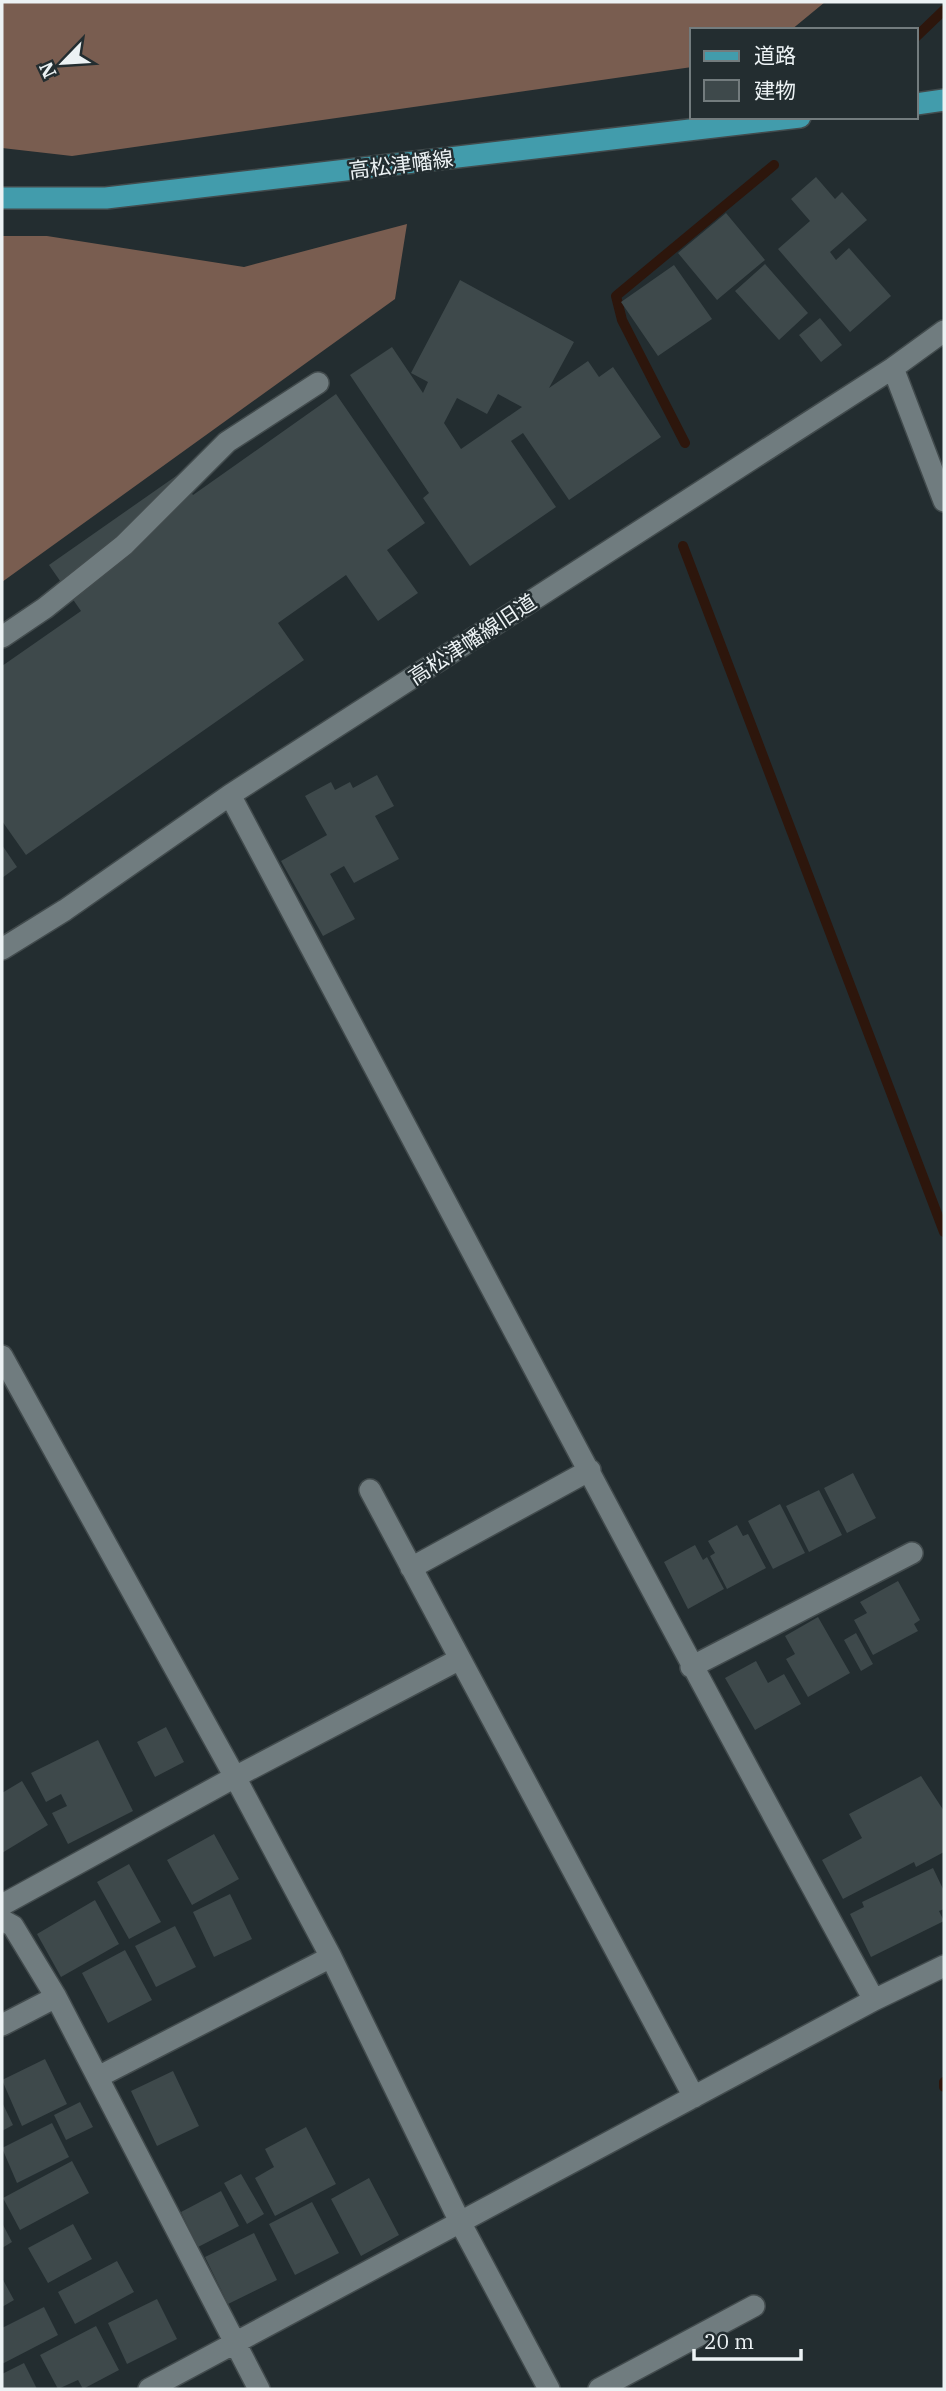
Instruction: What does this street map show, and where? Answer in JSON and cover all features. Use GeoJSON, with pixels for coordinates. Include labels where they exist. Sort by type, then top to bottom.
{"type":"FeatureCollection","features":[{"type":"Feature","properties":{"kind":"main road"},"geometry":{"type":"LineString","coordinates":[[918,104],[944,100]]}},
{"type":"Feature","properties":{"kind":"main road","name":"高松津幡線"},"geometry":{"type":"LineString","coordinates":[[2,198],[106,198],[783,119]]}},
{"type":"Feature","properties":{"kind":"street","name":"高松津幡線旧道"},"geometry":{"type":"LineString","coordinates":[[2,949],[65,909],[230,795],[893,368],[944,331]]}},
{"type":"Feature","properties":{"kind":"street"},"geometry":{"type":"LineString","coordinates":[[893,368],[944,501]]}},
{"type":"Feature","properties":{"kind":"street"},"geometry":{"type":"LineString","coordinates":[[2,637],[45,608],[124,545],[227,442],[318,383]]}},
{"type":"Feature","properties":{"kind":"street"},"geometry":{"type":"LineString","coordinates":[[230,795],[590,1470],[691,1667],[874,2000]]}},
{"type":"Feature","properties":{"kind":"street"},"geometry":{"type":"LineString","coordinates":[[2,1356],[235,1777],[331,1957],[460,2222],[549,2389]]}},
{"type":"Feature","properties":{"kind":"street"},"geometry":{"type":"LineString","coordinates":[[411,1568],[590,1470]]}},
{"type":"Feature","properties":{"kind":"street"},"geometry":{"type":"LineString","coordinates":[[370,1490],[694,2097]]}},
{"type":"Feature","properties":{"kind":"street"},"geometry":{"type":"LineString","coordinates":[[691,1667],[912,1553]]}},
{"type":"Feature","properties":{"kind":"street"},"geometry":{"type":"LineString","coordinates":[[2,1905],[235,1777],[460,1659]]}},
{"type":"Feature","properties":{"kind":"street"},"geometry":{"type":"LineString","coordinates":[[2,1920],[13,1926],[56,1997],[259,2389]]}},
{"type":"Feature","properties":{"kind":"street"},"geometry":{"type":"LineString","coordinates":[[98,2077],[331,1957]]}},
{"type":"Feature","properties":{"kind":"street"},"geometry":{"type":"LineString","coordinates":[[149,2389],[874,2000],[944,1966]]}},
{"type":"Feature","properties":{"kind":"street"},"geometry":{"type":"LineString","coordinates":[[2,2025],[56,1997]]}},
{"type":"Feature","properties":{"kind":"street"},"geometry":{"type":"LineString","coordinates":[[599,2389],[754,2306]]}},
{"type":"Feature","properties":{"kind":"shaded area"},"geometry":{"type":"Polygon","coordinates":[[[2,2],[825,2],[793,28],[690,28],[690,67],[72,156],[2,148],[2,2]]]}},
{"type":"Feature","properties":{"kind":"shaded area"},"geometry":{"type":"Polygon","coordinates":[[[407,224],[395,299],[2,582],[2,236],[47,236],[244,267],[407,224]]]}},
{"type":"Feature","properties":{"kind":"building"},"geometry":{"type":"Polygon","coordinates":[[[816,177],[835,199],[842,192],[867,220],[830,252],[836,260],[849,248],[891,296],[850,332],[778,249],[810,221],[791,199],[816,177]]]}},
{"type":"Feature","properties":{"kind":"building"},"geometry":{"type":"Polygon","coordinates":[[[726,213],[765,260],[717,300],[678,253],[726,213]]]}},
{"type":"Feature","properties":{"kind":"building"},"geometry":{"type":"Polygon","coordinates":[[[765,264],[808,313],[779,340],[735,291],[765,264]]]}},
{"type":"Feature","properties":{"kind":"building"},"geometry":{"type":"Polygon","coordinates":[[[674,265],[712,319],[658,356],[621,302],[674,265]]]}},
{"type":"Feature","properties":{"kind":"building"},"geometry":{"type":"Polygon","coordinates":[[[460,280],[574,342],[549,388],[588,361],[599,377],[613,367],[661,437],[569,500],[523,433],[511,441],[556,507],[470,566],[423,498],[429,493],[350,375],[392,347],[423,393],[428,382],[411,373],[460,280]],[[498,394],[487,414],[457,398],[444,423],[461,449],[522,407],[498,394]]]}},
{"type":"Feature","properties":{"kind":"building"},"geometry":{"type":"Polygon","coordinates":[[[820,318],[842,345],[821,362],[799,335],[820,318]]]}},
{"type":"Feature","properties":{"kind":"building"},"geometry":{"type":"Polygon","coordinates":[[[336,394],[425,523],[387,550],[418,593],[378,621],[346,575],[278,623],[304,660],[26,855],[2,821],[2,666],[81,611],[49,565],[179,474],[193,495],[336,394]]]}},
{"type":"Feature","properties":{"kind":"building"},"geometry":{"type":"Polygon","coordinates":[[[377,775],[394,806],[375,816],[399,859],[354,883],[344,866],[330,874],[355,919],[323,936],[281,861],[327,835],[305,796],[331,782],[335,790],[350,782],[353,788],[377,775]]]}},
{"type":"Feature","properties":{"kind":"building"},"geometry":{"type":"Polygon","coordinates":[[[2,845],[17,867],[2,878],[2,845]]]}},
{"type":"Feature","properties":{"kind":"building"},"geometry":{"type":"Polygon","coordinates":[[[853,1473],[876,1518],[847,1533],[824,1488],[853,1473]]]}},
{"type":"Feature","properties":{"kind":"building"},"geometry":{"type":"Polygon","coordinates":[[[819,1490],[842,1535],[809,1552],[786,1506],[819,1490]]]}},
{"type":"Feature","properties":{"kind":"building"},"geometry":{"type":"Polygon","coordinates":[[[780,1504],[805,1553],[773,1569],[748,1521],[780,1504]]]}},
{"type":"Feature","properties":{"kind":"building"},"geometry":{"type":"Polygon","coordinates":[[[737,1525],[743,1536],[748,1534],[766,1568],[727,1589],[710,1556],[715,1553],[708,1541],[737,1525]]]}},
{"type":"Feature","properties":{"kind":"building"},"geometry":{"type":"Polygon","coordinates":[[[695,1545],[703,1560],[707,1557],[724,1589],[688,1609],[664,1562],[695,1545]]]}},
{"type":"Feature","properties":{"kind":"building"},"geometry":{"type":"Polygon","coordinates":[[[898,1581],[920,1620],[914,1624],[918,1631],[873,1655],[854,1620],[867,1613],[860,1602],[898,1581]]]}},
{"type":"Feature","properties":{"kind":"building"},"geometry":{"type":"Polygon","coordinates":[[[818,1617],[850,1673],[808,1697],[786,1659],[795,1654],[785,1636],[818,1617]]]}},
{"type":"Feature","properties":{"kind":"building"},"geometry":{"type":"Polygon","coordinates":[[[856,1633],[873,1664],[861,1671],[844,1640],[856,1633]]]}},
{"type":"Feature","properties":{"kind":"building"},"geometry":{"type":"Polygon","coordinates":[[[756,1661],[768,1683],[784,1674],[801,1704],[755,1730],[725,1678],[756,1661]]]}},
{"type":"Feature","properties":{"kind":"building"},"geometry":{"type":"Polygon","coordinates":[[[166,1727],[184,1762],[155,1777],[137,1742],[166,1727]]]}},
{"type":"Feature","properties":{"kind":"building"},"geometry":{"type":"Polygon","coordinates":[[[98,1740],[133,1811],[68,1844],[52,1813],[67,1806],[61,1794],[46,1802],[31,1773],[98,1740]]]}},
{"type":"Feature","properties":{"kind":"building"},"geometry":{"type":"Polygon","coordinates":[[[921,1776],[944,1811],[944,1852],[916,1867],[914,1862],[843,1899],[822,1860],[862,1838],[849,1814],[921,1776]]]}},
{"type":"Feature","properties":{"kind":"building"},"geometry":{"type":"Polygon","coordinates":[[[22,1781],[48,1825],[2,1853],[2,1793],[22,1781]]]}},
{"type":"Feature","properties":{"kind":"building"},"geometry":{"type":"Polygon","coordinates":[[[214,1834],[239,1879],[192,1905],[167,1860],[214,1834]]]}},
{"type":"Feature","properties":{"kind":"building"},"geometry":{"type":"Polygon","coordinates":[[[129,1864],[161,1922],[129,1939],[97,1882],[129,1864]]]}},
{"type":"Feature","properties":{"kind":"building"},"geometry":{"type":"Polygon","coordinates":[[[933,1868],[944,1891],[944,1909],[939,1911],[944,1921],[871,1957],[850,1914],[864,1907],[862,1902],[933,1868]]]}},
{"type":"Feature","properties":{"kind":"building"},"geometry":{"type":"Polygon","coordinates":[[[230,1894],[252,1939],[214,1957],[193,1912],[230,1894]]]}},
{"type":"Feature","properties":{"kind":"building"},"geometry":{"type":"Polygon","coordinates":[[[95,1900],[119,1944],[61,1977],[37,1934],[95,1900]]]}},
{"type":"Feature","properties":{"kind":"building"},"geometry":{"type":"Polygon","coordinates":[[[175,1926],[196,1967],[156,1987],[135,1946],[175,1926]]]}},
{"type":"Feature","properties":{"kind":"building"},"geometry":{"type":"Polygon","coordinates":[[[125,1950],[152,2000],[108,2023],[82,1973],[125,1950]]]}},
{"type":"Feature","properties":{"kind":"building"},"geometry":{"type":"Polygon","coordinates":[[[45,2059],[67,2104],[22,2126],[2,2080],[45,2059]]]}},
{"type":"Feature","properties":{"kind":"building"},"geometry":{"type":"Polygon","coordinates":[[[173,2071],[199,2126],[157,2146],[131,2091],[173,2071]]]}},
{"type":"Feature","properties":{"kind":"building"},"geometry":{"type":"Polygon","coordinates":[[[2,2102],[13,2125],[2,2131],[2,2102]]]}},
{"type":"Feature","properties":{"kind":"building"},"geometry":{"type":"Polygon","coordinates":[[[80,2102],[93,2127],[66,2140],[54,2115],[80,2102]]]}},
{"type":"Feature","properties":{"kind":"building"},"geometry":{"type":"Polygon","coordinates":[[[52,2123],[69,2157],[17,2183],[2,2148],[52,2123]]]}},
{"type":"Feature","properties":{"kind":"building"},"geometry":{"type":"Polygon","coordinates":[[[306,2127],[336,2184],[275,2216],[255,2178],[274,2167],[265,2149],[306,2127]]]}},
{"type":"Feature","properties":{"kind":"building"},"geometry":{"type":"Polygon","coordinates":[[[72,2161],[89,2193],[20,2230],[3,2198],[72,2161]]]}},
{"type":"Feature","properties":{"kind":"building"},"geometry":{"type":"Polygon","coordinates":[[[241,2174],[264,2214],[247,2224],[224,2183],[241,2174]]]}},
{"type":"Feature","properties":{"kind":"building"},"geometry":{"type":"Polygon","coordinates":[[[369,2178],[399,2235],[361,2256],[331,2199],[369,2178]]]}},
{"type":"Feature","properties":{"kind":"building"},"geometry":{"type":"Polygon","coordinates":[[[221,2191],[239,2226],[198,2247],[181,2212],[221,2191]]]}},
{"type":"Feature","properties":{"kind":"building"},"geometry":{"type":"Polygon","coordinates":[[[312,2202],[339,2253],[295,2275],[269,2224],[312,2202]]]}},
{"type":"Feature","properties":{"kind":"building"},"geometry":{"type":"Polygon","coordinates":[[[2,2223],[12,2242],[2,2248],[2,2223]]]}},
{"type":"Feature","properties":{"kind":"building"},"geometry":{"type":"Polygon","coordinates":[[[73,2224],[92,2259],[48,2283],[28,2248],[73,2224]]]}},
{"type":"Feature","properties":{"kind":"building"},"geometry":{"type":"Polygon","coordinates":[[[254,2233],[277,2280],[228,2304],[205,2257],[254,2233]]]}},
{"type":"Feature","properties":{"kind":"building"},"geometry":{"type":"Polygon","coordinates":[[[117,2261],[134,2292],[75,2324],[58,2292],[117,2261]]]}},
{"type":"Feature","properties":{"kind":"building"},"geometry":{"type":"Polygon","coordinates":[[[2,2278],[14,2300],[2,2307],[2,2278]]]}},
{"type":"Feature","properties":{"kind":"building"},"geometry":{"type":"Polygon","coordinates":[[[157,2299],[177,2339],[127,2364],[108,2323],[157,2299]]]}},
{"type":"Feature","properties":{"kind":"building"},"geometry":{"type":"Polygon","coordinates":[[[44,2307],[58,2335],[2,2364],[2,2328],[44,2307]]]}},
{"type":"Feature","properties":{"kind":"building"},"geometry":{"type":"Polygon","coordinates":[[[96,2326],[119,2370],[83,2389],[78,2380],[58,2389],[40,2355],[96,2326]]]}},
{"type":"Feature","properties":{"kind":"building"},"geometry":{"type":"Polygon","coordinates":[[[24,2363],[37,2389],[2,2389],[2,2374],[24,2363]]]}},
{"type":"Feature","properties":{"kind":"waterway"},"geometry":{"type":"LineString","coordinates":[[918,35],[944,10]]}},
{"type":"Feature","properties":{"kind":"waterway"},"geometry":{"type":"LineString","coordinates":[[685,443],[622,320],[616,296],[774,165]]}},
{"type":"Feature","properties":{"kind":"waterway"},"geometry":{"type":"LineString","coordinates":[[683,546],[944,1232]]}},
{"type":"Feature","properties":{"kind":"waterway"},"geometry":{"type":"LineString","coordinates":[[944,2082],[944,2087]]}}]}
